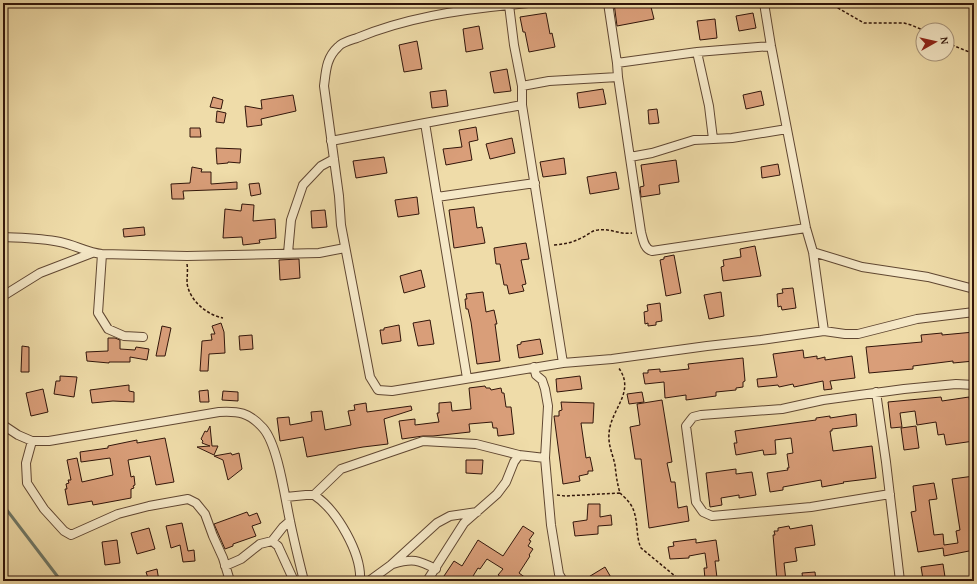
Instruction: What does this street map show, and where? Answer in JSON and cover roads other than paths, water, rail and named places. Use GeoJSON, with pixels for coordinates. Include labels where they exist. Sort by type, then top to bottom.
{"type":"FeatureCollection","features":[{"type":"Feature","properties":{"kind":"street"},"geometry":{"type":"LineString","coordinates":[[528,3],[476,6],[423,18],[372,32],[339,45],[330,56],[326,69],[324,86],[341,225],[370,377],[378,390],[392,391],[534,367],[612,359],[824,331],[844,334],[858,334],[917,319],[974,312]]}},
{"type":"Feature","properties":{"kind":"street"},"geometry":{"type":"LineString","coordinates":[[608,3],[641,232],[646,248],[652,252],[806,228]]}},
{"type":"Feature","properties":{"kind":"street"},"geometry":{"type":"LineString","coordinates":[[764,3],[806,228],[813,252],[824,331]]}},
{"type":"Feature","properties":{"kind":"street"},"geometry":{"type":"LineString","coordinates":[[509,5],[514,46],[522,86],[522,105],[563,363]]}},
{"type":"Feature","properties":{"kind":"street"},"geometry":{"type":"LineString","coordinates":[[617,63],[696,52],[771,46]]}},
{"type":"Feature","properties":{"kind":"street"},"geometry":{"type":"LineString","coordinates":[[696,52],[709,106],[713,139]]}},
{"type":"Feature","properties":{"kind":"street"},"geometry":{"type":"LineString","coordinates":[[522,86],[549,82],[618,77]]}},
{"type":"Feature","properties":{"kind":"street"},"geometry":{"type":"LineString","coordinates":[[331,141],[522,105]]}},
{"type":"Feature","properties":{"kind":"street"},"geometry":{"type":"LineString","coordinates":[[425,123],[467,378]]}},
{"type":"Feature","properties":{"kind":"street"},"geometry":{"type":"LineString","coordinates":[[630,157],[652,153],[694,140],[732,138],[787,129]]}},
{"type":"Feature","properties":{"kind":"street"},"geometry":{"type":"LineString","coordinates":[[288,253],[291,220],[303,185],[320,166],[334,160]]}},
{"type":"Feature","properties":{"kind":"street"},"geometry":{"type":"LineString","coordinates":[[437,197],[535,183]]}},
{"type":"Feature","properties":{"kind":"street"},"geometry":{"type":"LineString","coordinates":[[3,238],[43,239],[80,247],[92,253],[102,254],[187,256],[319,253],[345,248]]}},
{"type":"Feature","properties":{"kind":"street"},"geometry":{"type":"LineString","coordinates":[[813,252],[862,267],[928,277],[974,290]]}},
{"type":"Feature","properties":{"kind":"street"},"geometry":{"type":"LineString","coordinates":[[3,296],[40,273],[92,253]]}},
{"type":"Feature","properties":{"kind":"street"},"geometry":{"type":"LineString","coordinates":[[102,254],[98,313],[108,329],[124,336],[143,337]]}},
{"type":"Feature","properties":{"kind":"street"},"geometry":{"type":"LineString","coordinates":[[534,367],[536,375],[544,384],[548,406],[545,458],[558,579]]}},
{"type":"Feature","properties":{"kind":"street"},"geometry":{"type":"LineString","coordinates":[[890,494],[811,507],[712,516],[703,512],[696,502],[686,426],[693,418],[701,415],[782,410],[812,402],[876,392],[956,384],[974,385]]}},
{"type":"Feature","properties":{"kind":"street"},"geometry":{"type":"LineString","coordinates":[[876,392],[900,581]]}},
{"type":"Feature","properties":{"kind":"street"},"geometry":{"type":"LineString","coordinates":[[3,425],[18,435],[32,441],[67,438],[219,412],[239,411],[251,417],[263,428],[273,446],[286,497],[304,581]]}},
{"type":"Feature","properties":{"kind":"street"},"geometry":{"type":"LineString","coordinates":[[32,441],[26,463],[28,483],[44,509],[64,531],[71,535],[118,514],[149,506],[188,499],[196,503],[205,514],[226,566],[230,581]]}},
{"type":"Feature","properties":{"kind":"street"},"geometry":{"type":"LineString","coordinates":[[314,496],[341,469],[423,441],[476,444],[519,455],[545,458]]}},
{"type":"Feature","properties":{"kind":"street"},"geometry":{"type":"LineString","coordinates":[[427,581],[464,523],[497,494],[506,482],[514,462],[519,455]]}},
{"type":"Feature","properties":{"kind":"street"},"geometry":{"type":"LineString","coordinates":[[286,497],[306,495],[314,496],[322,500],[342,526],[356,554],[360,581]]}},
{"type":"Feature","properties":{"kind":"street"},"geometry":{"type":"LineString","coordinates":[[369,581],[391,565],[437,523],[450,516],[478,512]]}},
{"type":"Feature","properties":{"kind":"street"},"geometry":{"type":"LineString","coordinates":[[226,566],[241,559],[260,544],[272,541],[290,521]]}},
{"type":"Feature","properties":{"kind":"street"},"geometry":{"type":"LineString","coordinates":[[272,541],[278,546],[294,581]]}},
{"type":"Feature","properties":{"kind":"street"},"geometry":{"type":"LineString","coordinates":[[391,565],[407,560],[418,561],[436,569]]}},
{"type":"Feature","properties":{"kind":"waterway"},"geometry":{"type":"LineString","coordinates":[[3,505],[61,581]]}}]}
